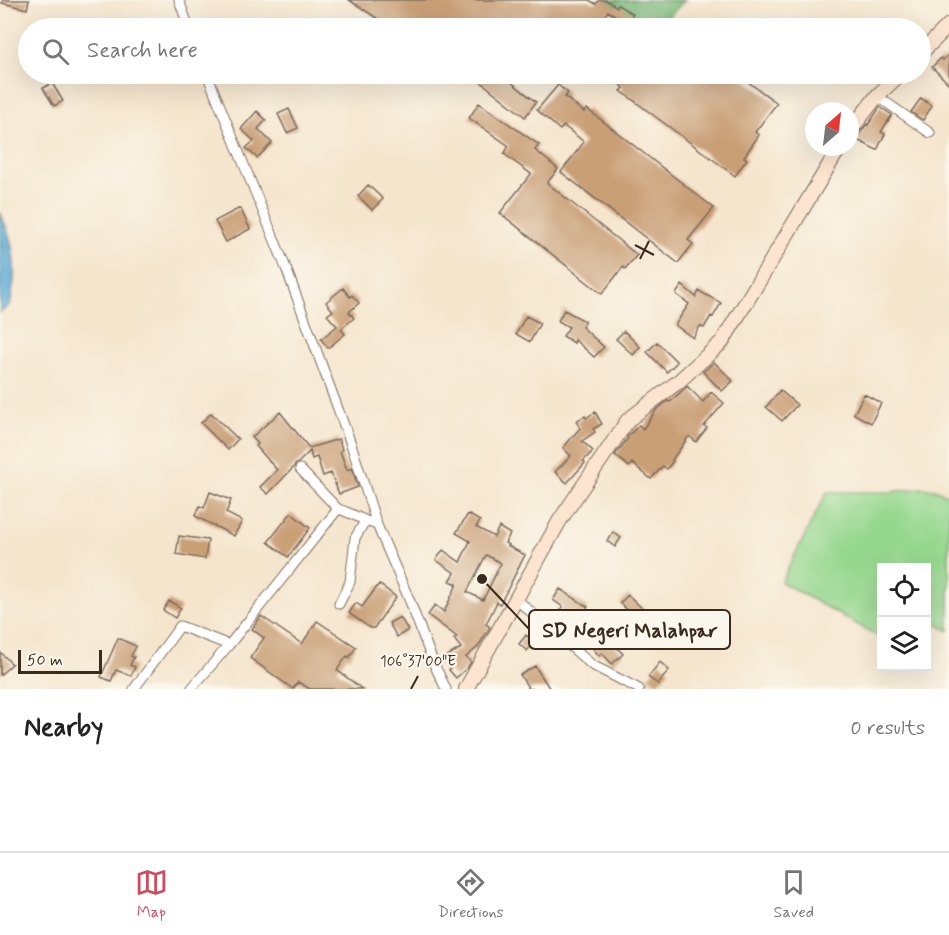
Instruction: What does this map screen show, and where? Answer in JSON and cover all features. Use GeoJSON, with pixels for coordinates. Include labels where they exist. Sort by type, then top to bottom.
{"type":"FeatureCollection","features":[{"type":"Feature","properties":{"kind":"street"},"geometry":{"type":"LineString","coordinates":[[178,0],[185,18]]}},
{"type":"Feature","properties":{"kind":"street"},"geometry":{"type":"LineString","coordinates":[[931,44],[949,25]]}},
{"type":"Feature","properties":{"kind":"street"},"geometry":{"type":"LineString","coordinates":[[211,84],[286,268],[351,444],[377,525],[446,689]]}},
{"type":"Feature","properties":{"kind":"street"},"geometry":{"type":"LineString","coordinates":[[859,119],[890,84]]}},
{"type":"Feature","properties":{"kind":"street"},"geometry":{"type":"LineString","coordinates":[[877,96],[930,133]]}},
{"type":"Feature","properties":{"kind":"street"},"geometry":{"type":"LineString","coordinates":[[466,689],[560,520],[628,420],[679,381],[722,342],[835,156]]}},
{"type":"Feature","properties":{"kind":"street"},"geometry":{"type":"LineString","coordinates":[[300,468],[338,509],[377,525]]}},
{"type":"Feature","properties":{"kind":"street"},"geometry":{"type":"LineString","coordinates":[[191,689],[230,645],[338,509]]}},
{"type":"Feature","properties":{"kind":"street"},"geometry":{"type":"LineString","coordinates":[[339,604],[350,582],[355,538],[365,521]]}},
{"type":"Feature","properties":{"kind":"street"},"geometry":{"type":"LineString","coordinates":[[516,599],[592,665],[639,689]]}},
{"type":"Feature","properties":{"kind":"street"},"geometry":{"type":"LineString","coordinates":[[134,689],[180,626],[230,645]]}},
{"type":"Feature","properties":{"kind":"green space"},"geometry":{"type":"Polygon","coordinates":[[[604,0],[685,0],[668,18],[634,18],[604,0]]]}},
{"type":"Feature","properties":{"kind":"green space"},"geometry":{"type":"Polygon","coordinates":[[[922,488],[935,489],[949,496],[949,631],[931,621],[931,563],[877,563],[877,636],[781,582],[827,492],[890,492],[922,488]]]}},
{"type":"Feature","properties":{"kind":"water"},"geometry":{"type":"Polygon","coordinates":[[[0,212],[10,239],[14,259],[14,278],[11,302],[0,312],[0,212]]]}},
{"type":"Feature","properties":{"kind":"building"},"geometry":{"type":"Polygon","coordinates":[[[3,0],[29,0],[27,9],[2,3],[3,0]]]}},
{"type":"Feature","properties":{"kind":"building"},"geometry":{"type":"Polygon","coordinates":[[[349,0],[589,0],[596,4],[599,0],[606,0],[633,14],[630,18],[619,18],[608,11],[603,18],[377,18],[349,0]]]}},
{"type":"Feature","properties":{"kind":"building"},"geometry":{"type":"Polygon","coordinates":[[[949,54],[949,84],[932,67],[949,54]]]}},
{"type":"Feature","properties":{"kind":"building"},"geometry":{"type":"Polygon","coordinates":[[[53,84],[63,101],[54,106],[43,88],[53,84]]]}},
{"type":"Feature","properties":{"kind":"building"},"geometry":{"type":"Polygon","coordinates":[[[484,84],[514,84],[536,102],[525,117],[484,84]]]}},
{"type":"Feature","properties":{"kind":"building"},"geometry":{"type":"Polygon","coordinates":[[[619,84],[751,84],[777,103],[755,132],[759,135],[744,157],[747,159],[735,176],[621,91],[624,88],[619,84]]]}},
{"type":"Feature","properties":{"kind":"building"},"geometry":{"type":"Polygon","coordinates":[[[558,85],[568,93],[565,97],[584,112],[587,109],[714,208],[688,240],[693,244],[678,263],[561,172],[584,142],[564,126],[560,130],[537,110],[558,85]]]}},
{"type":"Feature","properties":{"kind":"building"},"geometry":{"type":"Polygon","coordinates":[[[921,98],[932,106],[923,120],[911,112],[921,98]]]}},
{"type":"Feature","properties":{"kind":"building"},"geometry":{"type":"Polygon","coordinates":[[[479,103],[539,145],[535,150],[558,169],[547,183],[637,255],[625,269],[623,267],[602,294],[500,213],[531,174],[504,154],[509,146],[469,118],[479,103]]]}},
{"type":"Feature","properties":{"kind":"building"},"geometry":{"type":"Polygon","coordinates":[[[880,107],[892,115],[881,132],[885,134],[877,150],[859,141],[859,134],[880,107]]]}},
{"type":"Feature","properties":{"kind":"building"},"geometry":{"type":"Polygon","coordinates":[[[289,109],[298,128],[287,133],[278,114],[289,109]]]}},
{"type":"Feature","properties":{"kind":"building"},"geometry":{"type":"Polygon","coordinates":[[[257,111],[266,120],[258,129],[272,143],[257,158],[246,148],[254,141],[241,129],[257,111]]]}},
{"type":"Feature","properties":{"kind":"building"},"geometry":{"type":"Polygon","coordinates":[[[368,185],[383,199],[372,210],[358,196],[368,185]]]}},
{"type":"Feature","properties":{"kind":"building"},"geometry":{"type":"Polygon","coordinates":[[[240,208],[250,229],[226,242],[215,221],[240,208]]]}},
{"type":"Feature","properties":{"kind":"building"},"geometry":{"type":"Polygon","coordinates":[[[682,285],[696,297],[699,291],[721,303],[713,317],[711,316],[704,328],[700,326],[693,338],[675,325],[689,304],[676,294],[682,285]]]}},
{"type":"Feature","properties":{"kind":"building"},"geometry":{"type":"Polygon","coordinates":[[[343,288],[359,303],[349,312],[354,318],[341,329],[345,334],[328,348],[321,339],[337,326],[327,315],[333,311],[326,302],[343,288]]]}},
{"type":"Feature","properties":{"kind":"building"},"geometry":{"type":"Polygon","coordinates":[[[564,310],[585,321],[582,327],[604,347],[594,357],[575,340],[574,343],[563,336],[569,327],[558,321],[564,310]]]}},
{"type":"Feature","properties":{"kind":"building"},"geometry":{"type":"Polygon","coordinates":[[[526,316],[540,323],[530,342],[516,334],[526,316]]]}},
{"type":"Feature","properties":{"kind":"building"},"geometry":{"type":"Polygon","coordinates":[[[624,331],[640,347],[633,355],[616,339],[624,331]]]}},
{"type":"Feature","properties":{"kind":"building"},"geometry":{"type":"Polygon","coordinates":[[[657,342],[677,362],[667,372],[647,352],[657,342]]]}},
{"type":"Feature","properties":{"kind":"building"},"geometry":{"type":"Polygon","coordinates":[[[714,362],[733,381],[722,391],[703,372],[714,362]]]}},
{"type":"Feature","properties":{"kind":"building"},"geometry":{"type":"Polygon","coordinates":[[[687,386],[703,402],[711,392],[724,403],[704,426],[707,428],[696,442],[689,436],[667,469],[663,466],[651,479],[632,463],[629,467],[615,455],[627,437],[639,425],[643,429],[656,410],[668,401],[670,402],[687,386]]]}},
{"type":"Feature","properties":{"kind":"building"},"geometry":{"type":"Polygon","coordinates":[[[780,390],[797,405],[782,421],[766,407],[780,390]]]}},
{"type":"Feature","properties":{"kind":"building"},"geometry":{"type":"Polygon","coordinates":[[[864,394],[881,403],[871,423],[854,414],[864,394]]]}},
{"type":"Feature","properties":{"kind":"building"},"geometry":{"type":"Polygon","coordinates":[[[280,412],[309,448],[339,439],[342,450],[340,451],[347,470],[352,468],[358,487],[339,494],[331,473],[323,476],[317,457],[312,459],[310,451],[268,494],[260,487],[277,470],[256,446],[258,444],[252,437],[280,412]]]}},
{"type":"Feature","properties":{"kind":"building"},"geometry":{"type":"Polygon","coordinates":[[[595,412],[602,424],[593,429],[595,432],[582,441],[593,451],[567,483],[555,472],[571,456],[563,448],[580,428],[576,421],[595,412]]]}},
{"type":"Feature","properties":{"kind":"building"},"geometry":{"type":"Polygon","coordinates":[[[211,413],[238,439],[228,450],[201,423],[211,413]]]}},
{"type":"Feature","properties":{"kind":"building"},"geometry":{"type":"Polygon","coordinates":[[[210,492],[231,500],[226,513],[242,521],[234,536],[195,516],[200,506],[204,508],[210,492]]]}},
{"type":"Feature","properties":{"kind":"building"},"geometry":{"type":"Polygon","coordinates":[[[291,513],[310,528],[288,557],[268,542],[291,513]]]}},
{"type":"Feature","properties":{"kind":"building"},"geometry":{"type":"Polygon","coordinates":[[[468,514],[480,521],[476,527],[494,537],[499,527],[510,534],[505,543],[525,555],[500,604],[497,602],[486,624],[490,627],[478,647],[466,657],[471,662],[456,678],[449,670],[444,658],[461,648],[454,639],[457,637],[428,615],[435,605],[444,612],[457,584],[450,581],[455,573],[436,560],[443,550],[460,562],[470,541],[456,533],[468,514]],[[486,555],[467,592],[483,600],[501,563],[486,555]]]}},
{"type":"Feature","properties":{"kind":"building"},"geometry":{"type":"Polygon","coordinates":[[[613,532],[621,538],[615,547],[607,541],[613,532]]]}},
{"type":"Feature","properties":{"kind":"building"},"geometry":{"type":"Polygon","coordinates":[[[179,536],[208,540],[205,559],[176,554],[179,536]]]}},
{"type":"Feature","properties":{"kind":"building"},"geometry":{"type":"Polygon","coordinates":[[[379,584],[396,597],[374,628],[370,628],[349,613],[356,603],[362,607],[379,584]]]}},
{"type":"Feature","properties":{"kind":"building"},"geometry":{"type":"Polygon","coordinates":[[[560,589],[588,607],[577,623],[559,612],[563,607],[553,600],[560,589]]]}},
{"type":"Feature","properties":{"kind":"building"},"geometry":{"type":"Polygon","coordinates":[[[628,595],[658,623],[650,632],[620,603],[628,595]]]}},
{"type":"Feature","properties":{"kind":"building"},"geometry":{"type":"Polygon","coordinates":[[[169,601],[181,608],[175,618],[163,610],[169,601]]]}},
{"type":"Feature","properties":{"kind":"building"},"geometry":{"type":"Polygon","coordinates":[[[261,616],[302,644],[317,621],[356,647],[337,670],[362,689],[310,689],[298,682],[293,689],[250,658],[264,638],[252,629],[261,616]]]}},
{"type":"Feature","properties":{"kind":"building"},"geometry":{"type":"Polygon","coordinates":[[[400,617],[408,630],[397,637],[389,623],[400,617]]]}},
{"type":"Feature","properties":{"kind":"building"},"geometry":{"type":"Polygon","coordinates":[[[581,622],[591,635],[599,628],[623,654],[612,664],[602,653],[599,656],[591,646],[589,647],[582,637],[576,642],[567,633],[581,622]]]}},
{"type":"Feature","properties":{"kind":"building"},"geometry":{"type":"Polygon","coordinates":[[[526,635],[534,642],[527,651],[519,644],[526,635]]]}},
{"type":"Feature","properties":{"kind":"building"},"geometry":{"type":"Polygon","coordinates":[[[118,638],[136,646],[130,665],[135,667],[131,676],[116,670],[111,681],[101,677],[118,638]]]}},
{"type":"Feature","properties":{"kind":"building"},"geometry":{"type":"Polygon","coordinates":[[[0,652],[12,664],[0,675],[0,652]]]}},
{"type":"Feature","properties":{"kind":"building"},"geometry":{"type":"Polygon","coordinates":[[[660,662],[669,670],[658,684],[648,677],[660,662]]]}},
{"type":"Feature","properties":{"kind":"building"},"geometry":{"type":"Polygon","coordinates":[[[535,666],[550,689],[529,689],[520,675],[535,666]]]}},
{"type":"Feature","properties":{"kind":"place","name":"SD Negeri Malahpar"},"geometry":{"type":"Point","coordinates":[482,579]}}]}
